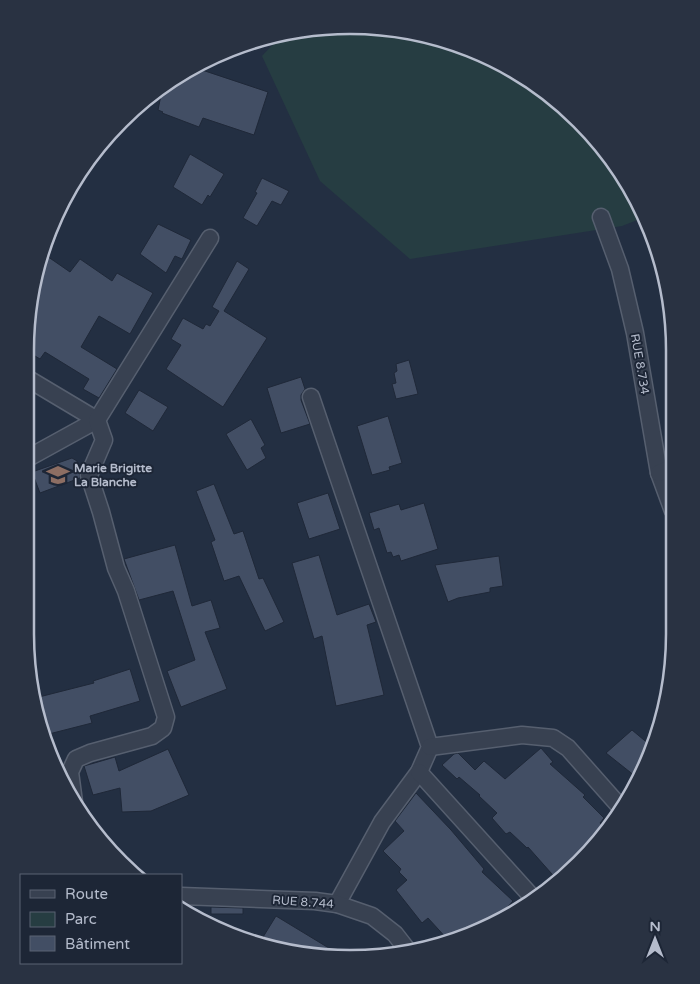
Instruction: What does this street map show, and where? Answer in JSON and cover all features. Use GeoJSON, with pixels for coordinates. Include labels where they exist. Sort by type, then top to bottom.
{"type":"FeatureCollection","features":[{"type":"Feature","properties":{"kind":"street","name":"RUE 8.734"},"geometry":{"type":"LineString","coordinates":[[601,217],[620,269],[666,470]]}},
{"type":"Feature","properties":{"kind":"street"},"geometry":{"type":"LineString","coordinates":[[34,455],[97,420],[210,238]]}},
{"type":"Feature","properties":{"kind":"street"},"geometry":{"type":"LineString","coordinates":[[34,382],[97,420],[104,440],[89,475],[116,568],[126,591],[166,717],[163,728],[152,736],[90,753],[76,759],[70,772],[72,784]]}},
{"type":"Feature","properties":{"kind":"street"},"geometry":{"type":"LineString","coordinates":[[311,397],[430,747],[419,772],[382,822],[337,904]]}},
{"type":"Feature","properties":{"kind":"street"},"geometry":{"type":"LineString","coordinates":[[430,747],[522,735],[553,738],[568,748],[617,803]]}},
{"type":"Feature","properties":{"kind":"street"},"geometry":{"type":"LineString","coordinates":[[419,772],[530,894]]}},
{"type":"Feature","properties":{"kind":"street","name":"RUE 8.744"},"geometry":{"type":"LineString","coordinates":[[182,896],[315,901],[337,904],[372,916],[395,934],[404,946]]}},
{"type":"Feature","properties":{"kind":"green space"},"geometry":{"type":"Polygon","coordinates":[[[329,34],[371,34],[391,36],[432,45],[490,66],[543,99],[574,126],[613,174],[638,220],[622,226],[410,259],[320,181],[262,56],[274,44],[288,40],[329,34]]]}},
{"type":"Feature","properties":{"kind":"building"},"geometry":{"type":"Polygon","coordinates":[[[202,70],[268,92],[254,135],[203,118],[199,127],[158,110],[161,96],[202,70]]]}},
{"type":"Feature","properties":{"kind":"building"},"geometry":{"type":"Polygon","coordinates":[[[190,154],[224,174],[210,197],[208,195],[202,205],[173,187],[190,154]]]}},
{"type":"Feature","properties":{"kind":"building"},"geometry":{"type":"Polygon","coordinates":[[[262,178],[289,191],[281,205],[272,201],[257,226],[243,218],[257,193],[255,192],[262,178]]]}},
{"type":"Feature","properties":{"kind":"building"},"geometry":{"type":"Polygon","coordinates":[[[158,224],[191,240],[182,259],[175,256],[166,273],[140,254],[158,224]]]}},
{"type":"Feature","properties":{"kind":"building"},"geometry":{"type":"Polygon","coordinates":[[[48,257],[70,272],[80,259],[112,281],[117,273],[153,293],[130,334],[99,316],[81,347],[117,369],[99,398],[83,389],[89,379],[45,352],[40,359],[34,355],[34,329],[40,288],[48,257]]]}},
{"type":"Feature","properties":{"kind":"building"},"geometry":{"type":"Polygon","coordinates":[[[237,261],[249,269],[224,311],[267,338],[223,407],[166,369],[181,345],[171,339],[183,318],[203,329],[206,324],[210,326],[219,311],[212,307],[237,261]]]}},
{"type":"Feature","properties":{"kind":"building"},"geometry":{"type":"Polygon","coordinates":[[[409,360],[418,394],[396,399],[392,384],[396,383],[394,373],[397,371],[396,364],[409,360]]]}},
{"type":"Feature","properties":{"kind":"building"},"geometry":{"type":"Polygon","coordinates":[[[301,377],[305,389],[301,395],[301,400],[310,424],[281,433],[267,388],[301,377]]]}},
{"type":"Feature","properties":{"kind":"building"},"geometry":{"type":"Polygon","coordinates":[[[139,390],[168,407],[153,431],[125,413],[139,390]]]}},
{"type":"Feature","properties":{"kind":"building"},"geometry":{"type":"Polygon","coordinates":[[[388,416],[402,463],[389,467],[390,470],[372,475],[357,426],[388,416]]]}},
{"type":"Feature","properties":{"kind":"building"},"geometry":{"type":"Polygon","coordinates":[[[251,419],[265,445],[261,448],[266,458],[247,470],[226,434],[251,419]]]}},
{"type":"Feature","properties":{"kind":"building","name":"Marie Brigitte La Blanche"},"geometry":{"type":"Polygon","coordinates":[[[72,458],[77,461],[80,478],[40,493],[34,477],[34,471],[72,458]]]}},
{"type":"Feature","properties":{"kind":"building"},"geometry":{"type":"Polygon","coordinates":[[[214,484],[234,534],[243,531],[259,579],[263,578],[284,622],[265,631],[239,576],[224,581],[211,542],[215,540],[196,491],[214,484]]]}},
{"type":"Feature","properties":{"kind":"building"},"geometry":{"type":"Polygon","coordinates":[[[328,493],[340,529],[309,539],[297,503],[328,493]]]}},
{"type":"Feature","properties":{"kind":"building"},"geometry":{"type":"Polygon","coordinates":[[[424,503],[438,549],[401,561],[399,555],[393,557],[391,552],[387,553],[379,528],[374,530],[369,513],[399,504],[401,510],[424,503]]]}},
{"type":"Feature","properties":{"kind":"building"},"geometry":{"type":"Polygon","coordinates":[[[175,545],[192,606],[211,600],[220,628],[205,632],[227,689],[181,707],[167,671],[195,660],[173,591],[139,600],[124,559],[175,545]]]}},
{"type":"Feature","properties":{"kind":"building"},"geometry":{"type":"Polygon","coordinates":[[[319,555],[337,615],[369,604],[376,622],[367,625],[384,695],[336,706],[322,636],[314,639],[292,563],[319,555]]]}},
{"type":"Feature","properties":{"kind":"building"},"geometry":{"type":"Polygon","coordinates":[[[499,556],[503,586],[490,588],[490,592],[458,598],[448,602],[435,565],[499,556]]]}},
{"type":"Feature","properties":{"kind":"building"},"geometry":{"type":"Polygon","coordinates":[[[130,669],[140,701],[90,716],[92,723],[50,734],[40,697],[94,683],[93,681],[130,669]]]}},
{"type":"Feature","properties":{"kind":"building"},"geometry":{"type":"Polygon","coordinates":[[[632,730],[647,742],[634,775],[606,753],[632,730]]]}},
{"type":"Feature","properties":{"kind":"building"},"geometry":{"type":"Polygon","coordinates":[[[541,748],[553,762],[550,764],[585,795],[583,797],[604,818],[600,823],[602,825],[588,843],[554,876],[528,847],[510,832],[506,834],[492,818],[497,813],[480,795],[459,777],[457,779],[442,765],[454,754],[458,753],[475,770],[484,761],[505,779],[541,748]]]}},
{"type":"Feature","properties":{"kind":"building"},"geometry":{"type":"Polygon","coordinates":[[[168,749],[189,795],[151,811],[122,812],[120,788],[93,795],[84,766],[115,757],[119,771],[168,749]]]}},
{"type":"Feature","properties":{"kind":"building"},"geometry":{"type":"Polygon","coordinates":[[[416,793],[484,869],[482,872],[513,901],[505,909],[490,918],[444,935],[428,918],[422,923],[396,890],[407,880],[399,872],[401,869],[383,851],[404,831],[395,821],[416,793]]]}},
{"type":"Feature","properties":{"kind":"building"},"geometry":{"type":"Polygon","coordinates":[[[211,907],[243,908],[243,914],[211,914],[211,907]]]}},
{"type":"Feature","properties":{"kind":"building"},"geometry":{"type":"Polygon","coordinates":[[[276,916],[332,950],[309,948],[263,937],[276,916]]]}},
{"type":"Feature","properties":{"kind":"place","name":"Marie Brigitte La Blanche"},"geometry":{"type":"Point","coordinates":[58,475]}}]}
